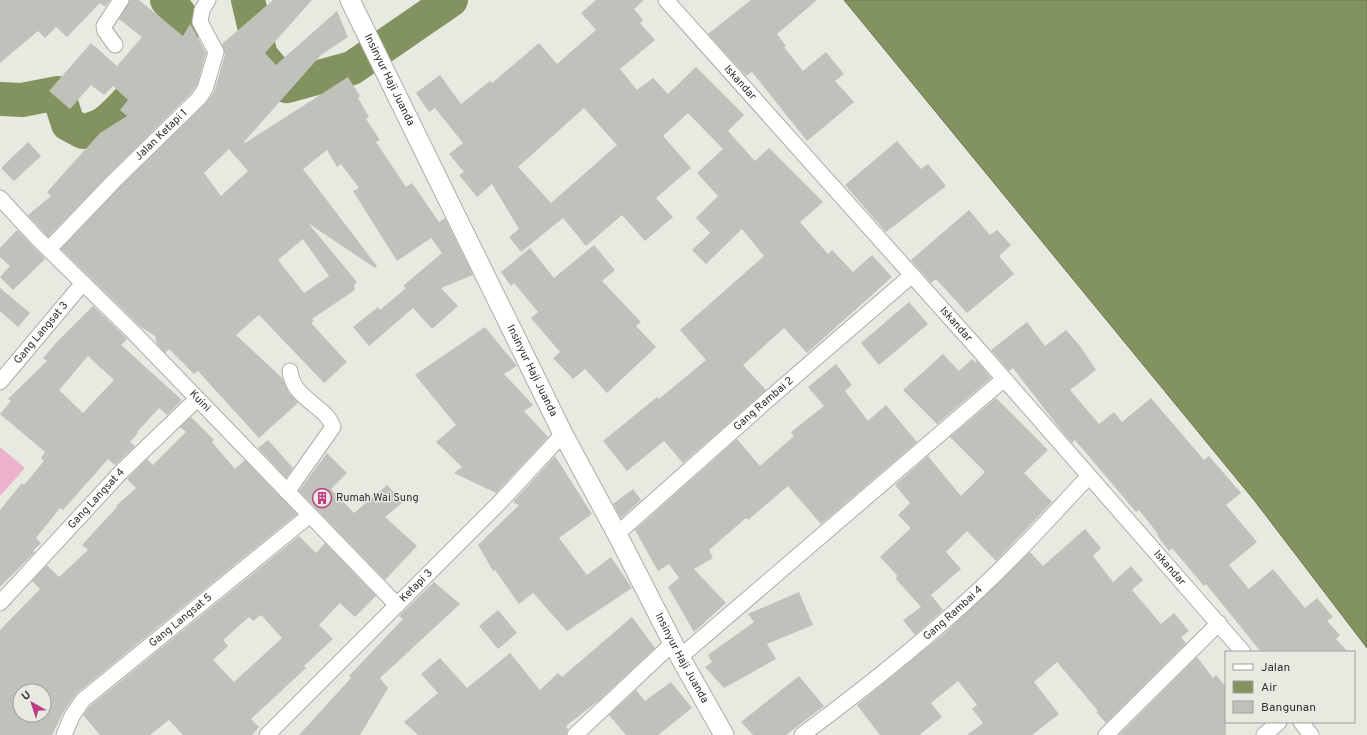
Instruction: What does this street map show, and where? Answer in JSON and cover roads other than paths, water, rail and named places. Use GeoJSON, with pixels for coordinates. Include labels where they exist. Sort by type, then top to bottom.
{"type":"FeatureCollection","features":[{"type":"Feature","properties":{"kind":"street"},"geometry":{"type":"LineString","coordinates":[[115,45],[105,31],[104,26],[122,0]]}},
{"type":"Feature","properties":{"kind":"street","name":"Jalan Ketapi 1"},"geometry":{"type":"LineString","coordinates":[[49,249],[115,180],[199,98],[205,89],[216,52],[200,22],[202,10],[208,0]]}},
{"type":"Feature","properties":{"kind":"street","name":"Insinyur Haji Juanda"},"geometry":{"type":"LineString","coordinates":[[350,0],[563,434],[617,534],[676,650],[724,735]]}},
{"type":"Feature","properties":{"kind":"street","name":"Iskandar"},"geometry":{"type":"LineString","coordinates":[[666,0],[912,275],[1242,651]]}},
{"type":"Feature","properties":{"kind":"street","name":"Kuini"},"geometry":{"type":"LineString","coordinates":[[0,198],[49,249],[134,332],[197,399],[398,605]]}},
{"type":"Feature","properties":{"kind":"street","name":"Gang Rambai 2"},"geometry":{"type":"LineString","coordinates":[[617,534],[763,404],[912,275]]}},
{"type":"Feature","properties":{"kind":"street","name":"Gang Langsat 3"},"geometry":{"type":"LineString","coordinates":[[0,382],[83,283]]}},
{"type":"Feature","properties":{"kind":"street"},"geometry":{"type":"LineString","coordinates":[[287,492],[333,427],[328,418],[295,388],[291,380],[290,371]]}},
{"type":"Feature","properties":{"kind":"street"},"geometry":{"type":"LineString","coordinates":[[575,735],[1004,379]]}},
{"type":"Feature","properties":{"kind":"street","name":"Gang Langsat 4"},"geometry":{"type":"LineString","coordinates":[[0,603],[121,472],[197,399]]}},
{"type":"Feature","properties":{"kind":"street","name":"Ketapi 3"},"geometry":{"type":"LineString","coordinates":[[267,735],[500,502],[563,434]]}},
{"type":"Feature","properties":{"kind":"street","name":"Gang Rambai 4"},"geometry":{"type":"LineString","coordinates":[[802,735],[848,701],[969,599],[1004,566],[1089,476]]}},
{"type":"Feature","properties":{"kind":"street","name":"Gang Langsat 5"},"geometry":{"type":"LineString","coordinates":[[64,735],[72,716],[83,700],[310,515]]}},
{"type":"Feature","properties":{"kind":"street"},"geometry":{"type":"LineString","coordinates":[[1106,735],[1219,623]]}},
{"type":"Feature","properties":{"kind":"street"},"geometry":{"type":"LineString","coordinates":[[1264,735],[1278,723]]}},
{"type":"Feature","properties":{"kind":"street"},"geometry":{"type":"LineString","coordinates":[[1302,723],[1311,735]]}},
{"type":"Feature","properties":{"kind":"water"},"geometry":{"type":"Polygon","coordinates":[[[844,0],[1367,0],[1367,648],[1254,500],[844,0]]]}},
{"type":"Feature","properties":{"kind":"waterway"},"geometry":{"type":"LineString","coordinates":[[0,99],[22,100],[58,93],[68,124],[83,132],[98,127],[111,118],[135,94],[161,63],[180,36],[183,28],[182,19],[167,0]]}},
{"type":"Feature","properties":{"kind":"waterway"},"geometry":{"type":"LineString","coordinates":[[248,0],[261,56],[287,86],[352,68],[451,0]]}},
{"type":"Feature","properties":{"kind":"place","name":"Rumah Wai Sung"},"geometry":{"type":"Point","coordinates":[322,498]}}]}
